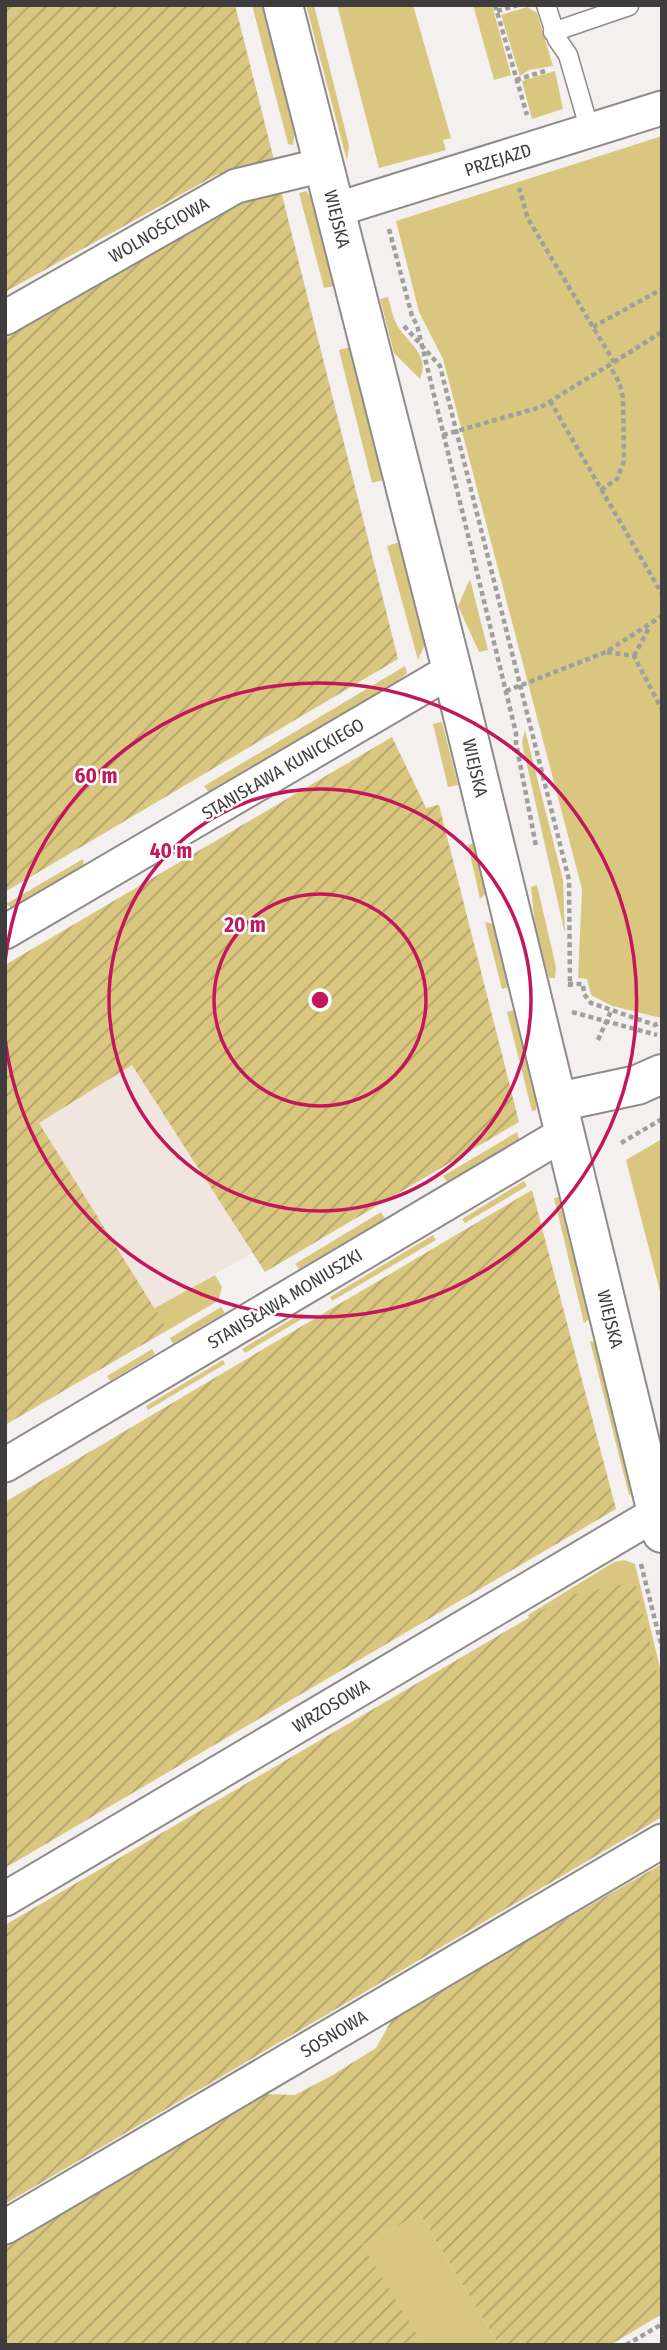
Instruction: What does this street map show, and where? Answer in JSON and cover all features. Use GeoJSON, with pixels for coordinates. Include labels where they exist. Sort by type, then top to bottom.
{"type":"FeatureCollection","features":[{"type":"Feature","properties":{"kind":"street","name":"WIEJSKA"},"geometry":{"type":"LineString","coordinates":[[283,5],[452,670],[659,1523]]}},
{"type":"Feature","properties":{"kind":"street","name":"PRZEJAZD"},"geometry":{"type":"LineString","coordinates":[[335,210],[662,108]]}},
{"type":"Feature","properties":{"kind":"street","name":"WOLNOŚCIOWA"},"geometry":{"type":"LineString","coordinates":[[5,318],[236,186],[323,165]]}},
{"type":"Feature","properties":{"kind":"street","name":"STANISŁAWA KUNICKIEGO"},"geometry":{"type":"LineString","coordinates":[[5,932],[452,670]]}},
{"type":"Feature","properties":{"kind":"street","name":"STANISŁAWA MONIUSZKI"},"geometry":{"type":"LineString","coordinates":[[5,1465],[561,1118],[662,1074]]}},
{"type":"Feature","properties":{"kind":"street","name":"WRZOSOWA"},"geometry":{"type":"LineString","coordinates":[[5,1899],[659,1523]]}},
{"type":"Feature","properties":{"kind":"street","name":"SOSNOWA"},"geometry":{"type":"LineString","coordinates":[[5,2227],[662,1841]]}},
{"type":"Feature","properties":{"kind":"lane"},"geometry":{"type":"LineString","coordinates":[[545,5],[554,32],[568,55],[590,131]]}},
{"type":"Feature","properties":{"kind":"lane"},"geometry":{"type":"LineString","coordinates":[[554,32],[629,6]]}},
{"type":"Feature","properties":{"kind":"path"},"geometry":{"type":"LineString","coordinates":[[519,5],[496,8],[531,125]]}},
{"type":"Feature","properties":{"kind":"path"},"geometry":{"type":"LineString","coordinates":[[516,177],[528,219],[593,327],[619,382],[623,397],[624,461],[617,478],[601,490]]}},
{"type":"Feature","properties":{"kind":"path"},"geometry":{"type":"LineString","coordinates":[[387,221],[421,342],[506,691],[538,855]]}},
{"type":"Feature","properties":{"kind":"path"},"geometry":{"type":"LineString","coordinates":[[593,327],[662,289]]}},
{"type":"Feature","properties":{"kind":"path"},"geometry":{"type":"LineString","coordinates":[[401,322],[439,366],[569,880],[570,993]]}},
{"type":"Feature","properties":{"kind":"path"},"geometry":{"type":"LineString","coordinates":[[443,435],[541,407],[662,332]]}},
{"type":"Feature","properties":{"kind":"path"},"geometry":{"type":"LineString","coordinates":[[550,401],[662,594]]}},
{"type":"Feature","properties":{"kind":"path"},"geometry":{"type":"LineString","coordinates":[[506,691],[606,652],[662,616]]}},
{"type":"Feature","properties":{"kind":"path"},"geometry":{"type":"LineString","coordinates":[[634,656],[651,623]]}},
{"type":"Feature","properties":{"kind":"path"},"geometry":{"type":"LineString","coordinates":[[606,652],[634,656]]}},
{"type":"Feature","properties":{"kind":"path"},"geometry":{"type":"LineString","coordinates":[[634,656],[662,710]]}},
{"type":"Feature","properties":{"kind":"path"},"geometry":{"type":"LineString","coordinates":[[561,985],[583,984],[591,1003],[655,1025],[662,1021]]}},
{"type":"Feature","properties":{"kind":"path"},"geometry":{"type":"LineString","coordinates":[[571,1003],[572,1012],[654,1036],[662,1035]]}},
{"type":"Feature","properties":{"kind":"path"},"geometry":{"type":"LineString","coordinates":[[598,1040],[611,1011]]}},
{"type":"Feature","properties":{"kind":"path"},"geometry":{"type":"LineString","coordinates":[[621,1143],[661,1121]]}},
{"type":"Feature","properties":{"kind":"path"},"geometry":{"type":"LineString","coordinates":[[626,2345],[662,2324]]}},
{"type":"Feature","properties":{"kind":"shaded area"},"geometry":{"type":"Polygon","coordinates":[[[5,5],[235,5],[274,160],[216,175],[5,292],[5,5]]]}},
{"type":"Feature","properties":{"kind":"shaded area"},"geometry":{"type":"Polygon","coordinates":[[[252,5],[266,5],[295,129],[293,145],[288,144],[252,5]]]}},
{"type":"Feature","properties":{"kind":"shaded area"},"geometry":{"type":"Polygon","coordinates":[[[306,5],[314,5],[349,146],[347,161],[306,5]]]}},
{"type":"Feature","properties":{"kind":"shaded area"},"geometry":{"type":"Polygon","coordinates":[[[337,5],[413,5],[451,138],[443,140],[446,150],[379,168],[337,5]]]}},
{"type":"Feature","properties":{"kind":"shaded area"},"geometry":{"type":"Polygon","coordinates":[[[473,5],[492,5],[511,75],[494,80],[473,5]]]}},
{"type":"Feature","properties":{"kind":"shaded area"},"geometry":{"type":"Polygon","coordinates":[[[527,7],[537,13],[553,66],[529,70],[520,76],[501,15],[527,7]]]}},
{"type":"Feature","properties":{"kind":"shaded area"},"geometry":{"type":"Polygon","coordinates":[[[555,71],[563,109],[532,119],[522,81],[555,71]]]}},
{"type":"Feature","properties":{"kind":"shaded area"},"geometry":{"type":"Polygon","coordinates":[[[662,136],[661,1018],[612,1006],[591,995],[587,979],[578,978],[582,889],[443,359],[419,312],[396,221],[662,136]]]}},
{"type":"Feature","properties":{"kind":"shaded area"},"geometry":{"type":"Polygon","coordinates":[[[281,191],[398,659],[5,892],[5,339],[238,202],[281,191]]]}},
{"type":"Feature","properties":{"kind":"shaded area"},"geometry":{"type":"Polygon","coordinates":[[[306,191],[313,199],[335,286],[324,288],[299,193],[306,191]]]}},
{"type":"Feature","properties":{"kind":"shaded area"},"geometry":{"type":"Polygon","coordinates":[[[388,297],[397,325],[420,356],[423,370],[420,379],[394,353],[380,299],[388,297]]]}},
{"type":"Feature","properties":{"kind":"shaded area"},"geometry":{"type":"Polygon","coordinates":[[[350,347],[384,480],[372,483],[339,350],[350,347]]]}},
{"type":"Feature","properties":{"kind":"shaded area"},"geometry":{"type":"Polygon","coordinates":[[[400,542],[425,644],[418,660],[387,546],[400,542]]]}},
{"type":"Feature","properties":{"kind":"shaded area"},"geometry":{"type":"Polygon","coordinates":[[[470,579],[488,650],[479,652],[458,606],[470,579]]]}},
{"type":"Feature","properties":{"kind":"shaded area"},"geometry":{"type":"Polygon","coordinates":[[[405,666],[407,673],[398,681],[209,793],[204,786],[405,666]]]}},
{"type":"Feature","properties":{"kind":"shaded area"},"geometry":{"type":"Polygon","coordinates":[[[442,722],[458,785],[448,787],[433,724],[442,722]]]}},
{"type":"Feature","properties":{"kind":"shaded area"},"geometry":{"type":"Polygon","coordinates":[[[525,730],[563,880],[565,934],[522,743],[525,730]]]}},
{"type":"Feature","properties":{"kind":"shaded area"},"geometry":{"type":"Polygon","coordinates":[[[392,737],[426,808],[439,805],[519,1122],[265,1272],[132,1065],[39,1123],[168,1330],[5,1425],[5,965],[392,737]]]}},
{"type":"Feature","properties":{"kind":"shaded area"},"geometry":{"type":"Polygon","coordinates":[[[474,843],[486,893],[480,899],[468,845],[474,843]]]}},
{"type":"Feature","properties":{"kind":"shaded area"},"geometry":{"type":"Polygon","coordinates":[[[83,859],[84,868],[13,909],[6,904],[83,859]]]}},
{"type":"Feature","properties":{"kind":"shaded area"},"geometry":{"type":"Polygon","coordinates":[[[537,885],[556,967],[555,978],[549,978],[535,928],[531,887],[537,885]]]}},
{"type":"Feature","properties":{"kind":"shaded area"},"geometry":{"type":"Polygon","coordinates":[[[485,922],[493,924],[509,987],[502,989],[485,922]]]}},
{"type":"Feature","properties":{"kind":"shaded area"},"geometry":{"type":"Polygon","coordinates":[[[514,1010],[537,1102],[536,1110],[532,1111],[507,1012],[514,1010]]]}},
{"type":"Feature","properties":{"kind":"shaded area"},"geometry":{"type":"Polygon","coordinates":[[[133,1064],[252,1253],[153,1309],[38,1122],[133,1064]]]}},
{"type":"Feature","properties":{"kind":"shaded area"},"geometry":{"type":"Polygon","coordinates":[[[517,1132],[519,1139],[447,1182],[443,1176],[517,1132]]]}},
{"type":"Feature","properties":{"kind":"shaded area"},"geometry":{"type":"Polygon","coordinates":[[[662,1139],[662,1299],[626,1160],[662,1139]]]}},
{"type":"Feature","properties":{"kind":"shaded area"},"geometry":{"type":"Polygon","coordinates":[[[524,1181],[527,1186],[465,1223],[462,1219],[524,1181]]]}},
{"type":"Feature","properties":{"kind":"shaded area"},"geometry":{"type":"Polygon","coordinates":[[[532,1190],[616,1509],[5,1868],[5,1502],[532,1190]]]}},
{"type":"Feature","properties":{"kind":"shaded area"},"geometry":{"type":"Polygon","coordinates":[[[560,1197],[593,1316],[584,1323],[554,1198],[560,1197]]]}},
{"type":"Feature","properties":{"kind":"shaded area"},"geometry":{"type":"Polygon","coordinates":[[[381,1212],[385,1219],[299,1269],[295,1264],[381,1212]]]}},
{"type":"Feature","properties":{"kind":"shaded area"},"geometry":{"type":"Polygon","coordinates":[[[433,1235],[436,1240],[332,1301],[330,1297],[433,1235]]]}},
{"type":"Feature","properties":{"kind":"shaded area"},"geometry":{"type":"Polygon","coordinates":[[[215,1275],[222,1287],[218,1301],[168,1330],[153,1309],[215,1275]]]}},
{"type":"Feature","properties":{"kind":"shaded area"},"geometry":{"type":"Polygon","coordinates":[[[221,1307],[225,1313],[173,1344],[170,1338],[221,1307]]]}},
{"type":"Feature","properties":{"kind":"shaded area"},"geometry":{"type":"Polygon","coordinates":[[[302,1313],[305,1317],[245,1353],[242,1349],[302,1313]]]}},
{"type":"Feature","properties":{"kind":"shaded area"},"geometry":{"type":"Polygon","coordinates":[[[590,1341],[600,1343],[635,1491],[629,1495],[590,1341]]]}},
{"type":"Feature","properties":{"kind":"shaded area"},"geometry":{"type":"Polygon","coordinates":[[[152,1349],[155,1354],[110,1381],[107,1376],[152,1349]]]}},
{"type":"Feature","properties":{"kind":"shaded area"},"geometry":{"type":"Polygon","coordinates":[[[223,1360],[225,1364],[148,1410],[146,1406],[223,1360]]]}},
{"type":"Feature","properties":{"kind":"shaded area"},"geometry":{"type":"Polygon","coordinates":[[[624,1560],[635,1564],[662,1676],[662,1695],[566,1596],[529,1618],[528,1615],[614,1562],[624,1560]]]}},
{"type":"Feature","properties":{"kind":"shaded area"},"geometry":{"type":"Polygon","coordinates":[[[635,1582],[662,1694],[662,1817],[5,2204],[5,1925],[566,1596],[635,1582]]]}},
{"type":"Feature","properties":{"kind":"shaded area"},"geometry":{"type":"Polygon","coordinates":[[[662,1864],[662,2314],[610,2345],[499,2345],[420,2214],[362,2245],[424,2345],[5,2345],[5,2246],[264,2094],[295,2095],[331,2076],[376,2048],[393,2018],[662,1864]]]}},
{"type":"Feature","properties":{"kind":"shaded area"},"geometry":{"type":"Polygon","coordinates":[[[420,2214],[499,2345],[424,2345],[361,2245],[420,2214]]]}}]}
